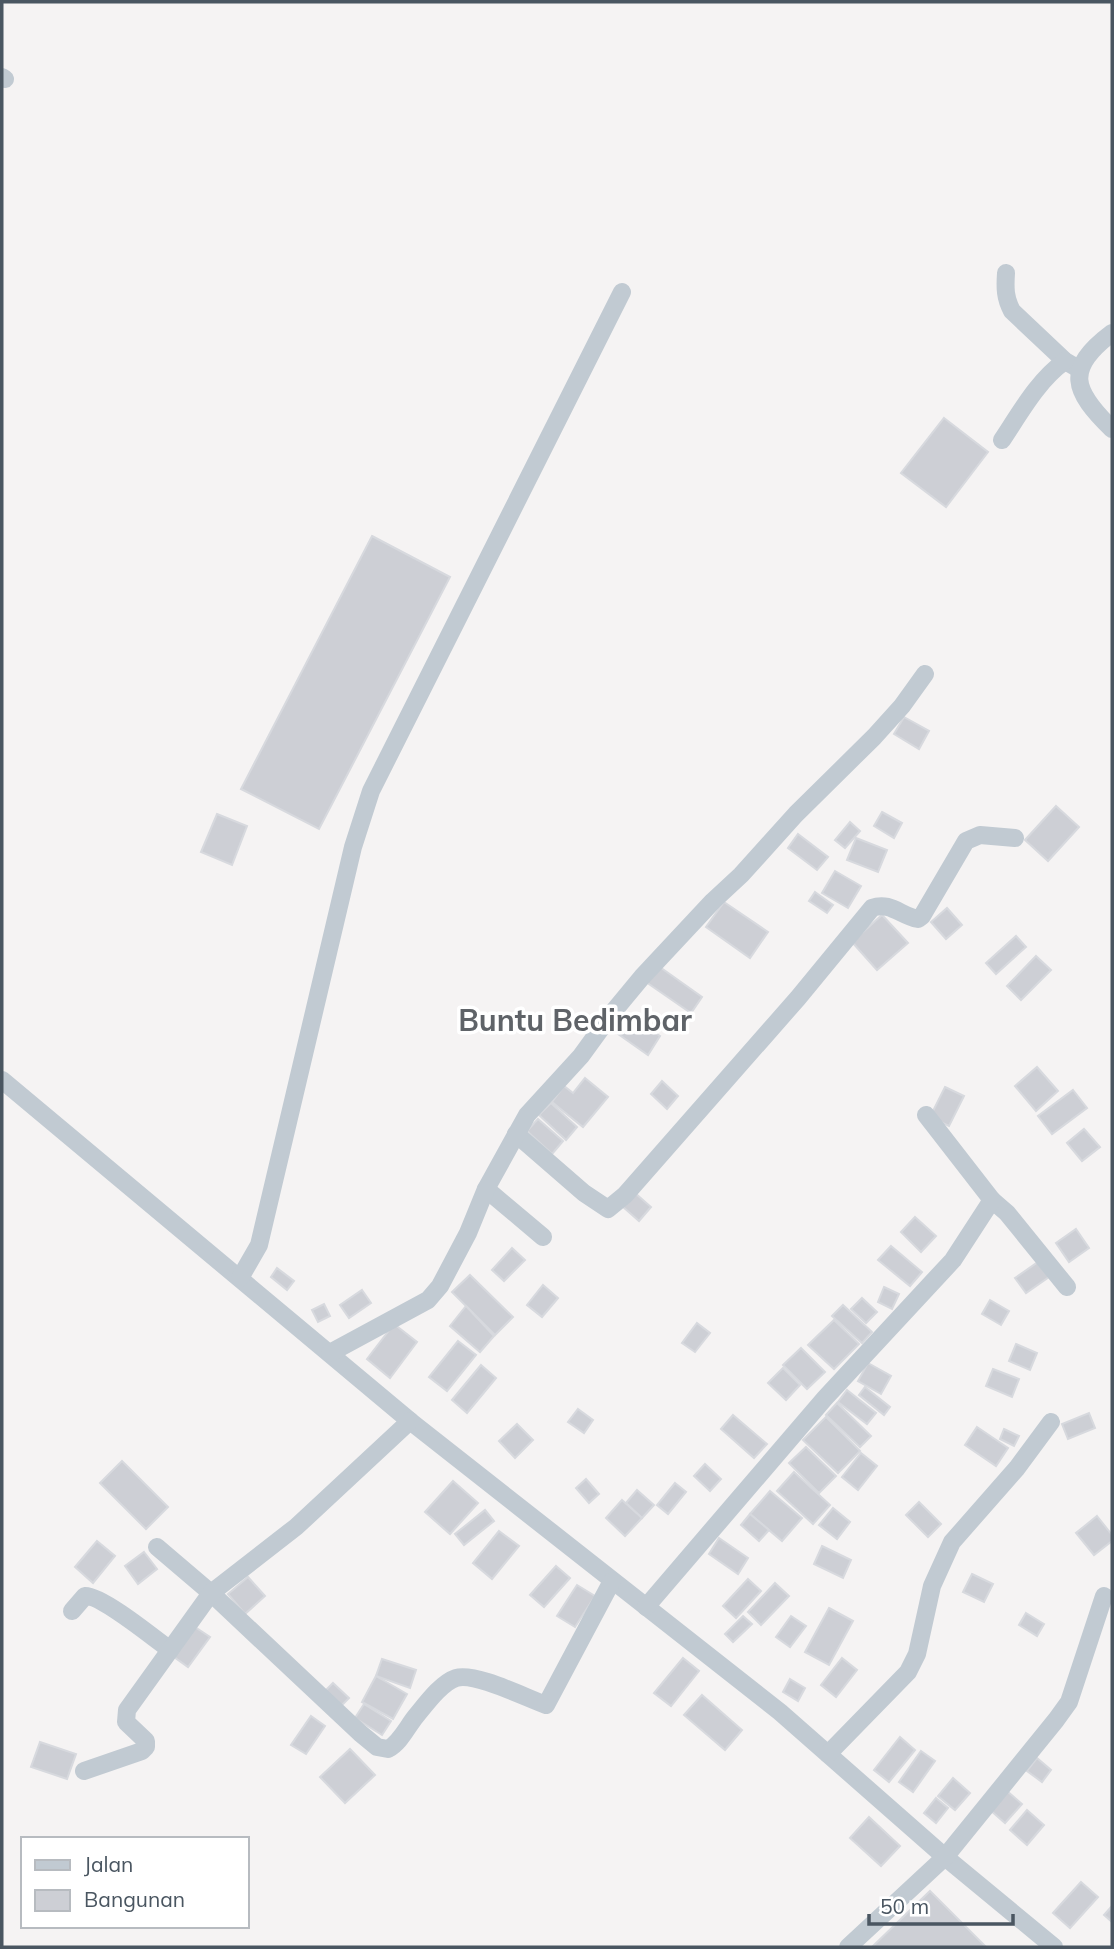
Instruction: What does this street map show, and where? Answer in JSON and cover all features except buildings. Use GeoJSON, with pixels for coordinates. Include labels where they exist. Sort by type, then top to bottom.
{"type":"FeatureCollection","features":[{"type":"Feature","properties":{"kind":"street"},"geometry":{"type":"LineString","coordinates":[[1006,273],[1004,289],[1012,311],[1072,365],[1083,396],[1112,429]]}},
{"type":"Feature","properties":{"kind":"street"},"geometry":{"type":"LineString","coordinates":[[240,1278],[259,1245],[353,847],[371,791],[622,292]]}},
{"type":"Feature","properties":{"kind":"street"},"geometry":{"type":"LineString","coordinates":[[1002,440],[1055,368],[1072,365],[1112,333]]}},
{"type":"Feature","properties":{"kind":"street"},"geometry":{"type":"LineString","coordinates":[[330,1353],[428,1300],[448,1274],[486,1189],[527,1115],[581,1056],[642,977],[796,814],[874,737],[902,706],[925,674]]}},
{"type":"Feature","properties":{"kind":"street"},"geometry":{"type":"LineString","coordinates":[[516,1134],[583,1193],[608,1209],[625,1195],[798,998],[872,908],[880,905],[918,919],[966,841],[979,835],[1015,838]]}},
{"type":"Feature","properties":{"kind":"street"},"geometry":{"type":"LineString","coordinates":[[2,1080],[410,1421],[780,1712],[945,1857],[1054,1947]]}},
{"type":"Feature","properties":{"kind":"street"},"geometry":{"type":"LineString","coordinates":[[926,1115],[992,1200],[1007,1213],[1067,1286]]}},
{"type":"Feature","properties":{"kind":"street"},"geometry":{"type":"LineString","coordinates":[[486,1189],[543,1237]]}},
{"type":"Feature","properties":{"kind":"street"},"geometry":{"type":"LineString","coordinates":[[646,1607],[825,1398],[953,1260],[992,1200]]}},
{"type":"Feature","properties":{"kind":"street"},"geometry":{"type":"LineString","coordinates":[[84,1771],[142,1751],[146,1747],[146,1741],[126,1722],[127,1710],[211,1594],[296,1527],[410,1421]]}},
{"type":"Feature","properties":{"kind":"street"},"geometry":{"type":"LineString","coordinates":[[828,1754],[908,1672],[917,1654],[932,1586],[952,1542],[1017,1468],[1051,1422]]}},
{"type":"Feature","properties":{"kind":"street"},"geometry":{"type":"LineString","coordinates":[[157,1547],[360,1732],[377,1746],[388,1749],[396,1743],[436,1693],[456,1678],[477,1679],[546,1705],[612,1581]]}},
{"type":"Feature","properties":{"kind":"street"},"geometry":{"type":"LineString","coordinates":[[72,1611],[89,1595],[170,1650]]}},
{"type":"Feature","properties":{"kind":"street"},"geometry":{"type":"LineString","coordinates":[[848,1947],[945,1857],[1069,1702],[1104,1596]]}},
{"type":"Feature","properties":{"kind":"district","name":"Buntu Bedimbar"},"geometry":{"type":"Point","coordinates":[575,1020]}}]}
